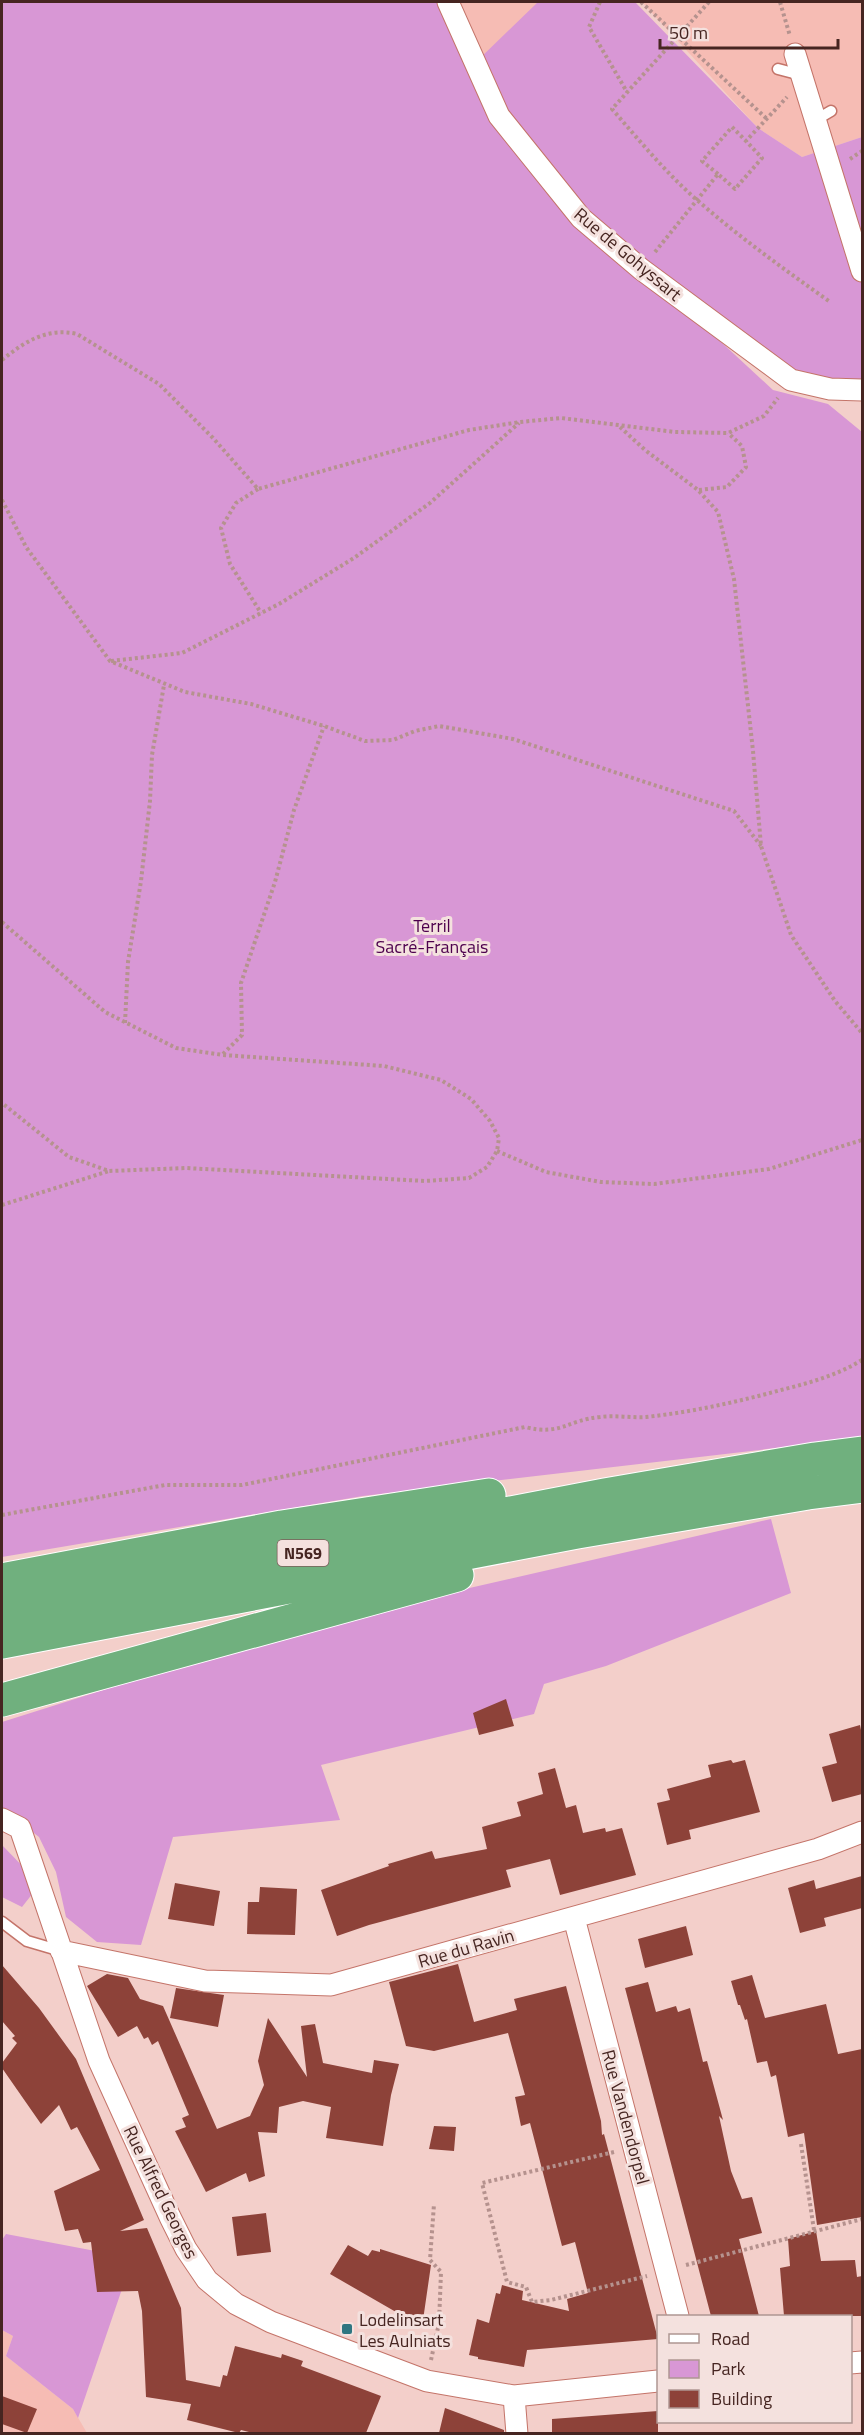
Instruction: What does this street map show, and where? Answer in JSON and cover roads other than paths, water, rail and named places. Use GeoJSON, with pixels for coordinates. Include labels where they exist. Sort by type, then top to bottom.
{"type":"FeatureCollection","features":[{"type":"Feature","properties":{"kind":"highway","name":"N569"},"geometry":{"type":"LineString","coordinates":[[2,1610],[604,1495],[862,1453]]}},
{"type":"Feature","properties":{"kind":"highway","name":"N569"},"geometry":{"type":"LineString","coordinates":[[2,1642],[577,1532],[862,1486]]}},
{"type":"Feature","properties":{"kind":"highway"},"geometry":{"type":"LineString","coordinates":[[2,1580],[282,1527],[507,1492],[604,1495]]}},
{"type":"Feature","properties":{"kind":"highway"},"geometry":{"type":"LineString","coordinates":[[2,1700],[468,1572],[577,1532]]}},
{"type":"Feature","properties":{"kind":"street","name":"Rue de Gohyssart"},"geometry":{"type":"LineString","coordinates":[[448,2],[499,116],[581,218],[641,269],[790,380],[830,389],[862,390]]}},
{"type":"Feature","properties":{"kind":"street"},"geometry":{"type":"LineString","coordinates":[[795,54],[801,78],[823,116],[862,271]]}},
{"type":"Feature","properties":{"kind":"street","name":"Rue Alfred Georges"},"geometry":{"type":"LineString","coordinates":[[2,1820],[20,1828],[99,2061],[170,2217],[186,2249],[207,2280],[236,2304],[271,2322],[427,2381],[514,2396],[657,2381]]}},
{"type":"Feature","properties":{"kind":"street","name":"Rue du Ravin"},"geometry":{"type":"LineString","coordinates":[[61,1951],[205,1981],[331,1985],[818,1849],[862,1832]]}},
{"type":"Feature","properties":{"kind":"street","name":"Rue Vandendorpel"},"geometry":{"type":"LineString","coordinates":[[574,1918],[678,2315]]}},
{"type":"Feature","properties":{"kind":"street"},"geometry":{"type":"LineString","coordinates":[[514,2396],[517,2433]]}},
{"type":"Feature","properties":{"kind":"lane"},"geometry":{"type":"LineString","coordinates":[[778,69],[801,78]]}},
{"type":"Feature","properties":{"kind":"lane"},"geometry":{"type":"LineString","coordinates":[[2,1922],[27,1941],[61,1951]]}},
{"type":"Feature","properties":{"kind":"place","name":"Lodelinsart Les Aulniats"},"geometry":{"type":"Point","coordinates":[347,2329]}},
{"type":"Feature","properties":{"kind":"park label","name":"Terril Sacré-Français"},"geometry":{"type":"Point","coordinates":[432,935]}}]}
